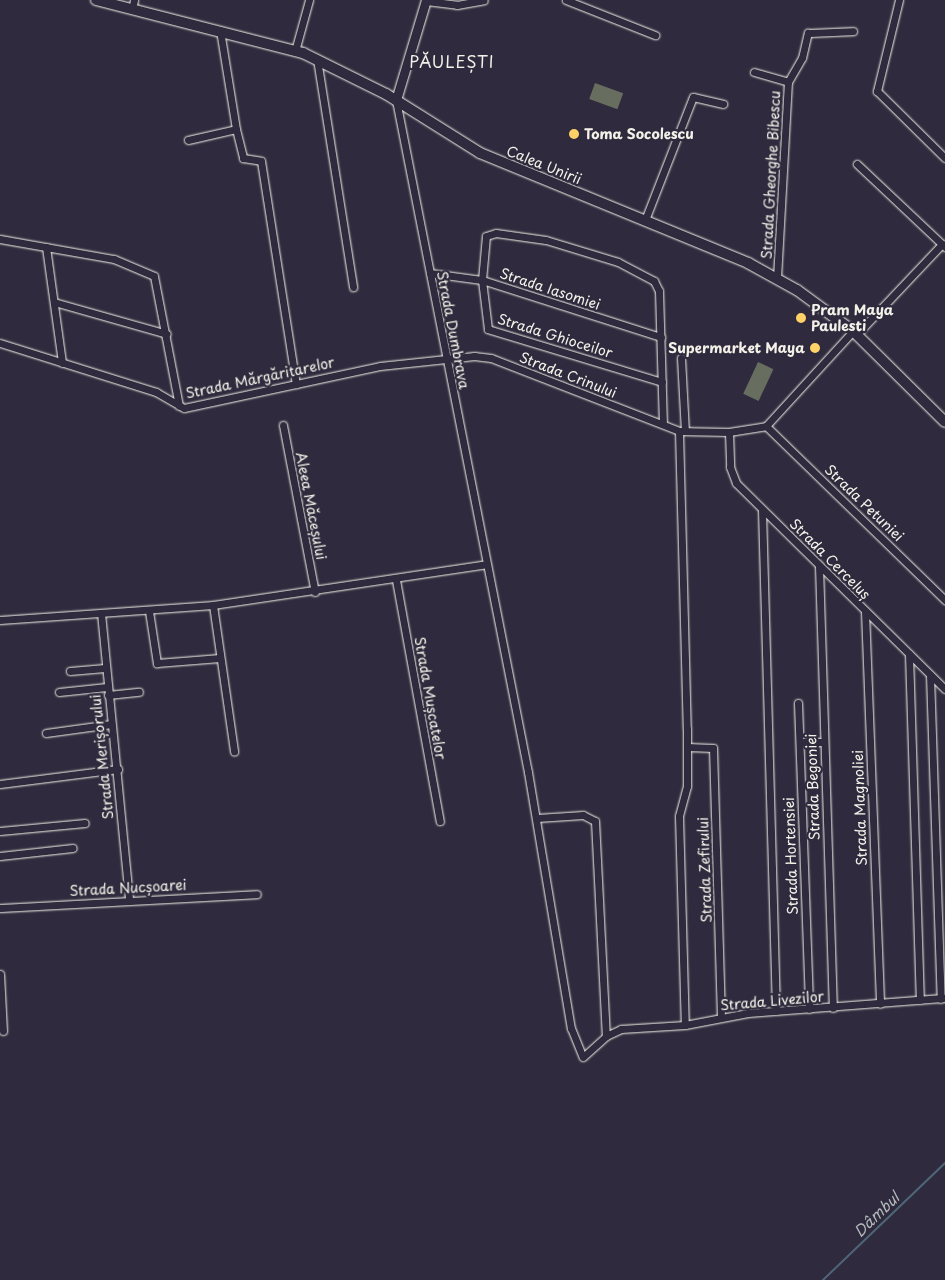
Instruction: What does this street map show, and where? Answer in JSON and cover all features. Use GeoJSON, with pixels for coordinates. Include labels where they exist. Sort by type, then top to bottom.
{"type":"FeatureCollection","features":[{"type":"Feature","properties":{"kind":"main road","name":"Calea Unirii"},"geometry":{"type":"LineString","coordinates":[[96,0],[133,4],[317,59],[396,100],[480,153],[645,220],[778,278],[855,332],[945,422]]}},
{"type":"Feature","properties":{"kind":"street"},"geometry":{"type":"LineString","coordinates":[[295,51],[309,0]]}},
{"type":"Feature","properties":{"kind":"street"},"geometry":{"type":"LineString","coordinates":[[396,100],[426,0],[457,5],[484,0]]}},
{"type":"Feature","properties":{"kind":"street"},"geometry":{"type":"LineString","coordinates":[[566,0],[655,35]]}},
{"type":"Feature","properties":{"kind":"street"},"geometry":{"type":"LineString","coordinates":[[898,0],[877,91],[945,158]]}},
{"type":"Feature","properties":{"kind":"street"},"geometry":{"type":"LineString","coordinates":[[220,30],[236,129],[243,158],[260,161],[296,384]]}},
{"type":"Feature","properties":{"kind":"street","name":"Strada Gheorghe Bibescu"},"geometry":{"type":"LineString","coordinates":[[778,278],[788,82],[802,58],[808,33],[853,32]]}},
{"type":"Feature","properties":{"kind":"street"},"geometry":{"type":"LineString","coordinates":[[317,59],[354,287]]}},
{"type":"Feature","properties":{"kind":"street"},"geometry":{"type":"LineString","coordinates":[[754,72],[788,82]]}},
{"type":"Feature","properties":{"kind":"street"},"geometry":{"type":"LineString","coordinates":[[645,220],[693,97],[723,104]]}},
{"type":"Feature","properties":{"kind":"street","name":"Strada Dumbrava"},"geometry":{"type":"LineString","coordinates":[[396,100],[537,818],[571,1028],[583,1057]]}},
{"type":"Feature","properties":{"kind":"street"},"geometry":{"type":"LineString","coordinates":[[188,140],[236,129]]}},
{"type":"Feature","properties":{"kind":"street"},"geometry":{"type":"LineString","coordinates":[[682,431],[729,432],[766,426],[855,332],[943,246],[857,164]]}},
{"type":"Feature","properties":{"kind":"street"},"geometry":{"type":"LineString","coordinates":[[482,280],[484,240],[491,233],[546,240],[618,262],[657,286],[661,337],[663,424]]}},
{"type":"Feature","properties":{"kind":"street"},"geometry":{"type":"LineString","coordinates":[[0,239],[114,259],[154,276],[167,334],[179,406]]}},
{"type":"Feature","properties":{"kind":"street"},"geometry":{"type":"LineString","coordinates":[[46,247],[62,363]]}},
{"type":"Feature","properties":{"kind":"street","name":"Strada Iasomiei"},"geometry":{"type":"LineString","coordinates":[[430,273],[482,280],[661,337]]}},
{"type":"Feature","properties":{"kind":"street","name":"Strada Ghioceilor"},"geometry":{"type":"LineString","coordinates":[[482,280],[488,329],[662,382]]}},
{"type":"Feature","properties":{"kind":"street"},"geometry":{"type":"LineString","coordinates":[[54,302],[167,334]]}},
{"type":"Feature","properties":{"kind":"street","name":"Strada Mărgăritarelor"},"geometry":{"type":"LineString","coordinates":[[0,343],[156,392],[179,406],[190,408],[296,384],[446,356]]}},
{"type":"Feature","properties":{"kind":"street","name":"Strada Crinului"},"geometry":{"type":"LineString","coordinates":[[446,356],[491,358],[682,431]]}},
{"type":"Feature","properties":{"kind":"street"},"geometry":{"type":"LineString","coordinates":[[681,358],[687,786],[678,816],[685,1025]]}},
{"type":"Feature","properties":{"kind":"street","name":"Aleea Măceșului"},"geometry":{"type":"LineString","coordinates":[[283,425],[315,592]]}},
{"type":"Feature","properties":{"kind":"street","name":"Strada Petuniei"},"geometry":{"type":"LineString","coordinates":[[766,426],[945,600]]}},
{"type":"Feature","properties":{"kind":"street","name":"Strada Cerceluș"},"geometry":{"type":"LineString","coordinates":[[729,432],[731,474],[762,510],[945,689]]}},
{"type":"Feature","properties":{"kind":"street"},"geometry":{"type":"LineString","coordinates":[[762,510],[776,1011]]}},
{"type":"Feature","properties":{"kind":"street"},"geometry":{"type":"LineString","coordinates":[[0,620],[213,605],[396,580],[486,564]]}},
{"type":"Feature","properties":{"kind":"street","name":"Strada Begoniei"},"geometry":{"type":"LineString","coordinates":[[819,566],[833,1008]]}},
{"type":"Feature","properties":{"kind":"street","name":"Strada Mușcatelor"},"geometry":{"type":"LineString","coordinates":[[396,580],[440,821]]}},
{"type":"Feature","properties":{"kind":"street"},"geometry":{"type":"LineString","coordinates":[[213,605],[234,751]]}},
{"type":"Feature","properties":{"kind":"street"},"geometry":{"type":"LineString","coordinates":[[149,611],[157,663],[220,658]]}},
{"type":"Feature","properties":{"kind":"street","name":"Strada Magnoliei"},"geometry":{"type":"LineString","coordinates":[[865,611],[880,1004]]}},
{"type":"Feature","properties":{"kind":"street","name":"Strada Merișorului"},"geometry":{"type":"LineString","coordinates":[[101,613],[111,724],[118,769],[129,899]]}},
{"type":"Feature","properties":{"kind":"street"},"geometry":{"type":"LineString","coordinates":[[909,654],[920,1000]]}},
{"type":"Feature","properties":{"kind":"street"},"geometry":{"type":"LineString","coordinates":[[70,671],[105,668]]}},
{"type":"Feature","properties":{"kind":"street"},"geometry":{"type":"LineString","coordinates":[[930,675],[943,999]]}},
{"type":"Feature","properties":{"kind":"street"},"geometry":{"type":"LineString","coordinates":[[59,692],[107,687]]}},
{"type":"Feature","properties":{"kind":"street"},"geometry":{"type":"LineString","coordinates":[[108,695],[139,692]]}},
{"type":"Feature","properties":{"kind":"street","name":"Strada Hortensiei"},"geometry":{"type":"LineString","coordinates":[[798,702],[809,1010]]}},
{"type":"Feature","properties":{"kind":"street"},"geometry":{"type":"LineString","coordinates":[[46,732],[111,724]]}},
{"type":"Feature","properties":{"kind":"street"},"geometry":{"type":"LineString","coordinates":[[800,742],[824,742]]}},
{"type":"Feature","properties":{"kind":"street","name":"Strada Zefirului"},"geometry":{"type":"LineString","coordinates":[[687,747],[713,748],[721,1017]]}},
{"type":"Feature","properties":{"kind":"street"},"geometry":{"type":"LineString","coordinates":[[0,784],[118,769]]}},
{"type":"Feature","properties":{"kind":"street"},"geometry":{"type":"LineString","coordinates":[[537,818],[583,815],[595,821],[606,1036]]}},
{"type":"Feature","properties":{"kind":"street"},"geometry":{"type":"LineString","coordinates":[[0,831],[85,823]]}},
{"type":"Feature","properties":{"kind":"street"},"geometry":{"type":"LineString","coordinates":[[0,856],[74,848]]}},
{"type":"Feature","properties":{"kind":"street","name":"Strada Nucșoarei"},"geometry":{"type":"LineString","coordinates":[[0,908],[129,899],[257,894]]}},
{"type":"Feature","properties":{"kind":"street"},"geometry":{"type":"LineString","coordinates":[[0,974],[3,1031]]}},
{"type":"Feature","properties":{"kind":"street","name":"Strada Livezilor"},"geometry":{"type":"LineString","coordinates":[[583,1057],[606,1036],[621,1029],[685,1025],[721,1017],[776,1011],[943,999]]}},
{"type":"Feature","properties":{"kind":"green space"},"geometry":{"type":"Polygon","coordinates":[[[595,83],[623,93],[617,109],[589,99],[595,83]]]}},
{"type":"Feature","properties":{"kind":"green space"},"geometry":{"type":"Polygon","coordinates":[[[758,362],[773,369],[759,401],[743,394],[758,362]]]}},
{"type":"Feature","properties":{"kind":"waterway","name":"Dâmbul"},"geometry":{"type":"LineString","coordinates":[[823,1280],[945,1163]]}},
{"type":"Feature","properties":{"kind":"place","name":"Toma Socolescu"},"geometry":{"type":"Point","coordinates":[574,134]}},
{"type":"Feature","properties":{"kind":"place","name":"Pram Maya Paulesti"},"geometry":{"type":"Point","coordinates":[801,318]}},
{"type":"Feature","properties":{"kind":"place","name":"Supermarket Maya"},"geometry":{"type":"Point","coordinates":[815,348]}},
{"type":"Feature","properties":{"kind":"district","name":"PĂULEȘTI"},"geometry":{"type":"Point","coordinates":[452,61]}}]}
